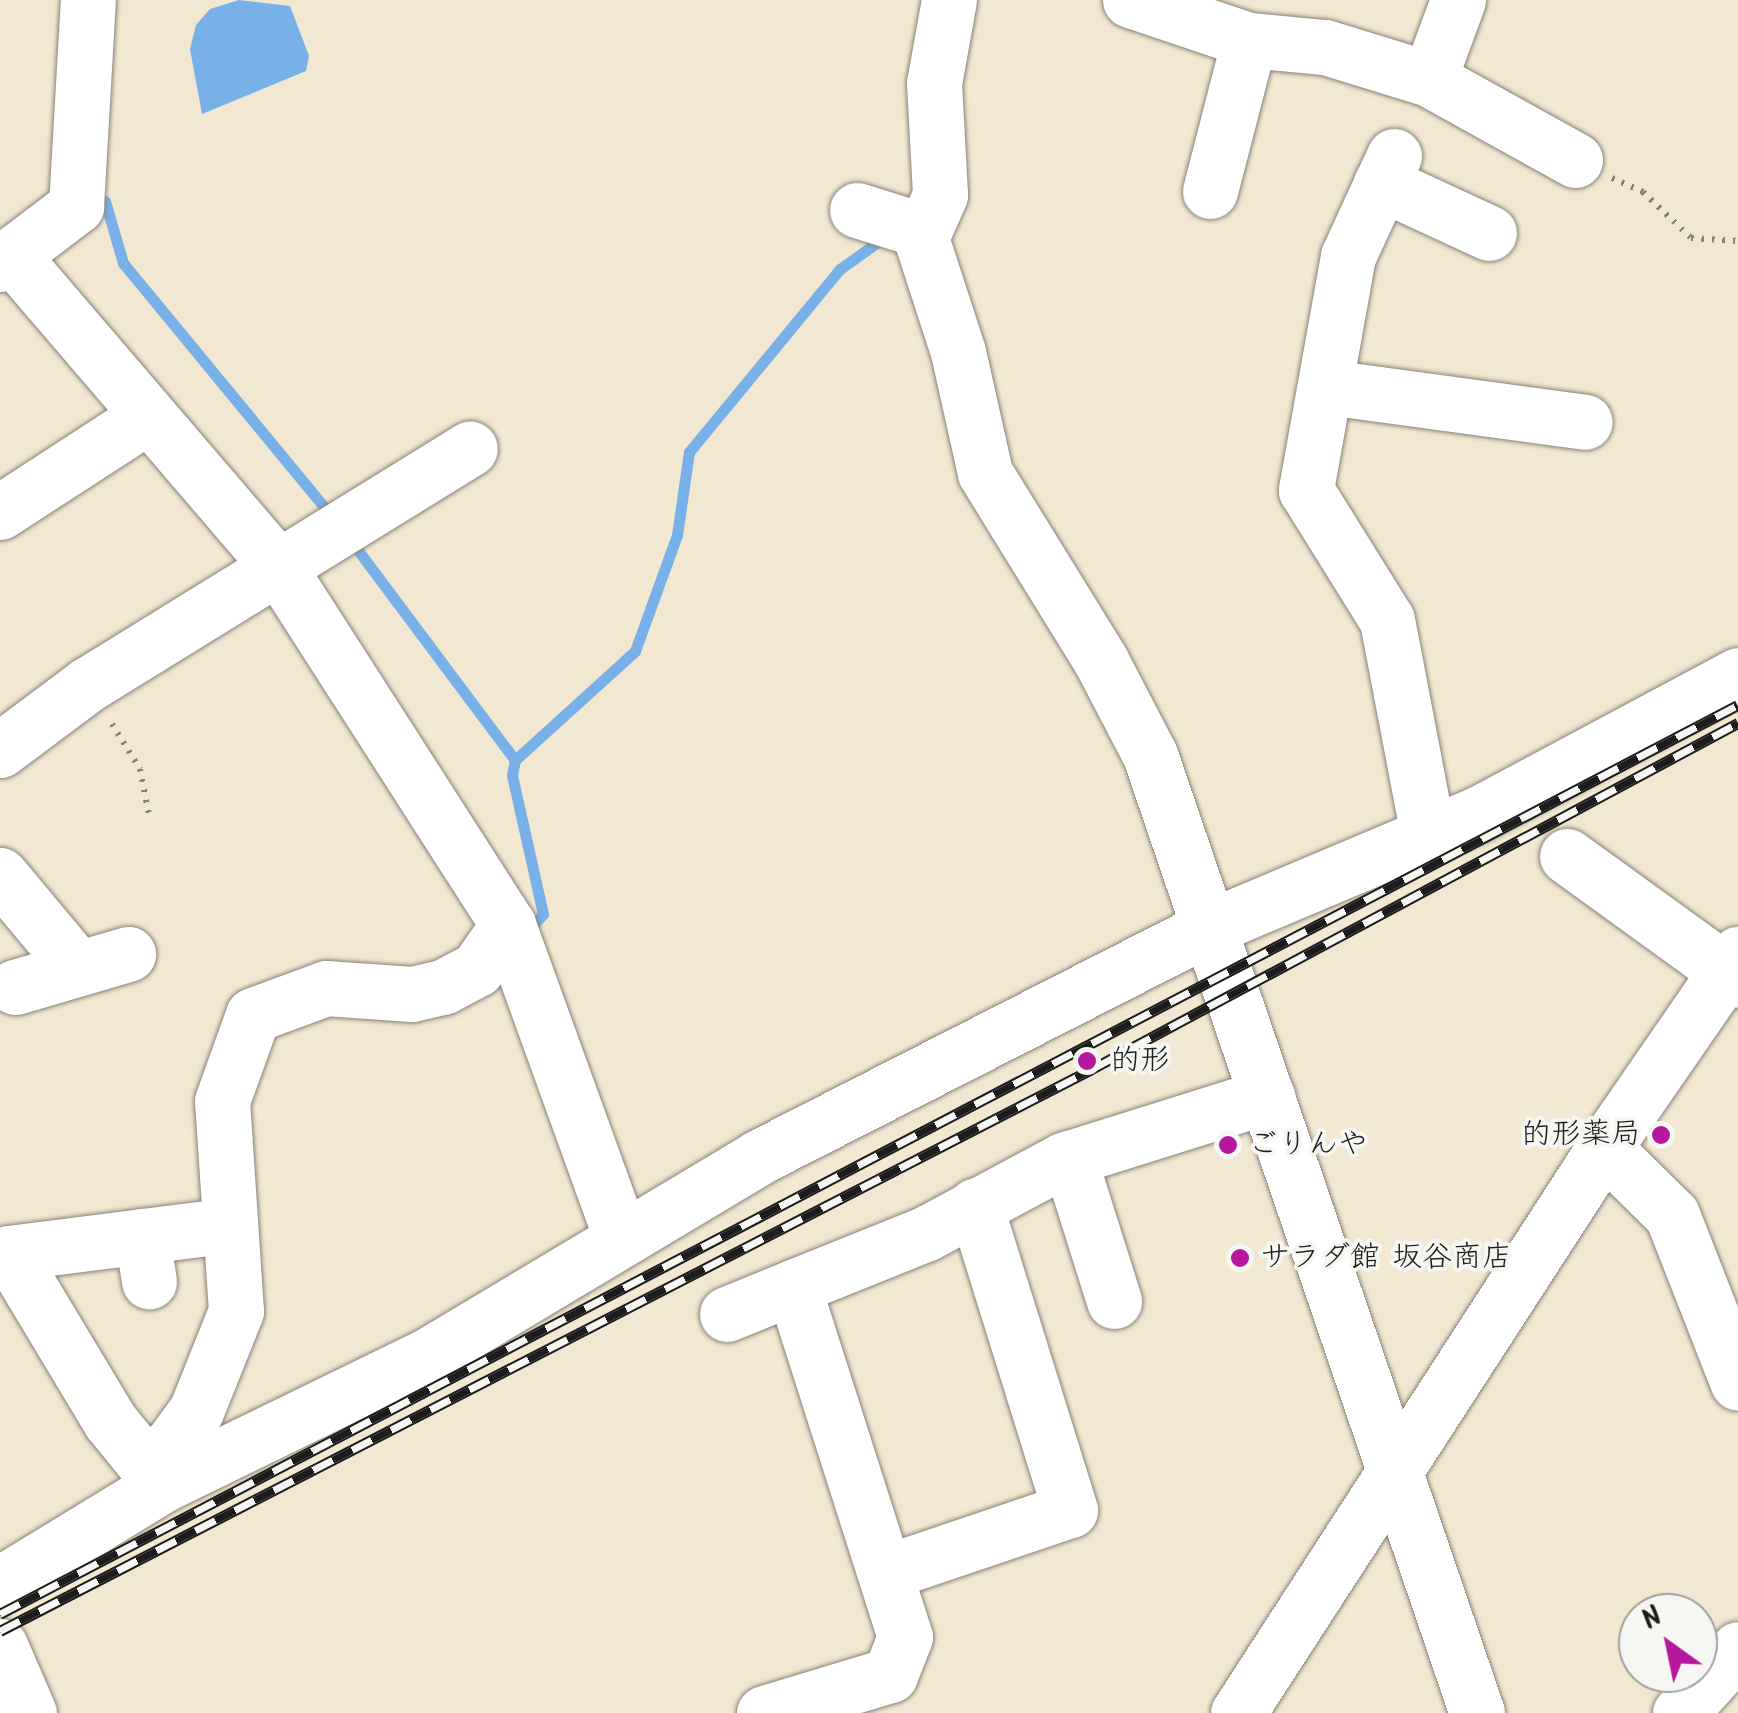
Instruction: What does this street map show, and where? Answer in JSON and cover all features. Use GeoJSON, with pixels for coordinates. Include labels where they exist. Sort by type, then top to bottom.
{"type":"FeatureCollection","features":[{"type":"Feature","properties":{"kind":"main road"},"geometry":{"type":"LineString","coordinates":[[88,0],[76,206],[6,260],[277,566],[516,942],[621,1236]]}},
{"type":"Feature","properties":{"kind":"main road"},"geometry":{"type":"LineString","coordinates":[[950,0],[934,83],[940,195],[894,221],[986,473],[1150,755],[1477,1713]]}},
{"type":"Feature","properties":{"kind":"main road"},"geometry":{"type":"LineString","coordinates":[[1130,0],[1249,40],[1325,47],[1430,79],[1575,160]]}},
{"type":"Feature","properties":{"kind":"main road"},"geometry":{"type":"LineString","coordinates":[[1430,79],[1458,0]]}},
{"type":"Feature","properties":{"kind":"main road"},"geometry":{"type":"LineString","coordinates":[[1210,192],[1249,40]]}},
{"type":"Feature","properties":{"kind":"main road"},"geometry":{"type":"LineString","coordinates":[[1428,834],[1387,620],[1306,490],[1348,256],[1388,169],[1488,233]]}},
{"type":"Feature","properties":{"kind":"main road"},"geometry":{"type":"LineString","coordinates":[[1327,386],[1585,422]]}},
{"type":"Feature","properties":{"kind":"main road"},"geometry":{"type":"LineString","coordinates":[[0,512],[148,416]]}},
{"type":"Feature","properties":{"kind":"main road"},"geometry":{"type":"LineString","coordinates":[[0,750],[87,685],[352,517],[470,448]]}},
{"type":"Feature","properties":{"kind":"main road"},"geometry":{"type":"LineString","coordinates":[[27,1559],[151,1472],[426,1356],[759,1157],[1210,926],[1428,834],[1738,675]]}},
{"type":"Feature","properties":{"kind":"main road"},"geometry":{"type":"LineString","coordinates":[[1238,1713],[1394,1478],[1604,1148],[1734,968],[1566,856]]}},
{"type":"Feature","properties":{"kind":"main road"},"geometry":{"type":"LineString","coordinates":[[0,875],[103,961],[16,987]]}},
{"type":"Feature","properties":{"kind":"main road"},"geometry":{"type":"LineString","coordinates":[[151,1472],[196,1411],[236,1311],[222,1101],[253,1015],[326,988],[412,994],[443,988],[516,942]]}},
{"type":"Feature","properties":{"kind":"main road"},"geometry":{"type":"LineString","coordinates":[[727,1314],[926,1233],[1069,1158],[1267,1096]]}},
{"type":"Feature","properties":{"kind":"main road"},"geometry":{"type":"LineString","coordinates":[[1604,1148],[1672,1215],[1738,1383]]}},
{"type":"Feature","properties":{"kind":"main road"},"geometry":{"type":"LineString","coordinates":[[1069,1158],[1114,1300]]}},
{"type":"Feature","properties":{"kind":"main road"},"geometry":{"type":"LineString","coordinates":[[887,1572],[1070,1510],[975,1205]]}},
{"type":"Feature","properties":{"kind":"main road"},"geometry":{"type":"LineString","coordinates":[[151,1472],[110,1422],[8,1253],[145,1258],[206,1228]]}},
{"type":"Feature","properties":{"kind":"main road"},"geometry":{"type":"LineString","coordinates":[[764,1713],[890,1675],[905,1637],[793,1288]]}},
{"type":"Feature","properties":{"kind":"main road"},"geometry":{"type":"LineString","coordinates":[[0,1646],[29,1713]]}},
{"type":"Feature","properties":{"kind":"main road"},"geometry":{"type":"LineString","coordinates":[[1680,1713],[1738,1649]]}},
{"type":"Feature","properties":{"kind":"path"},"geometry":{"type":"LineString","coordinates":[[1575,160],[1642,192],[1691,238],[1738,241]]}},
{"type":"Feature","properties":{"kind":"path"},"geometry":{"type":"LineString","coordinates":[[87,685],[140,769],[149,815]]}},
{"type":"Feature","properties":{"kind":"water"},"geometry":{"type":"Polygon","coordinates":[[[239,0],[290,6],[309,56],[306,71],[202,114],[190,49],[196,25],[210,9],[239,0]]]}},
{"type":"Feature","properties":{"kind":"waterway"},"geometry":{"type":"LineString","coordinates":[[105,201],[123,263],[333,518]]}},
{"type":"Feature","properties":{"kind":"waterway"},"geometry":{"type":"LineString","coordinates":[[526,933],[543,914],[512,775],[515,760],[635,651],[677,535],[689,452],[840,269],[886,236]]}},
{"type":"Feature","properties":{"kind":"waterway"},"geometry":{"type":"LineString","coordinates":[[351,541],[515,760]]}},
{"type":"Feature","properties":{"kind":"railway"},"geometry":{"type":"LineString","coordinates":[[0,1614],[1738,705]]}},
{"type":"Feature","properties":{"kind":"railway"},"geometry":{"type":"LineString","coordinates":[[0,1631],[1092,1069],[1738,723]]}},
{"type":"Feature","properties":{"kind":"place","name":"的形"},"geometry":{"type":"Point","coordinates":[1087,1061]}},
{"type":"Feature","properties":{"kind":"place","name":"的形薬局"},"geometry":{"type":"Point","coordinates":[1661,1135]}},
{"type":"Feature","properties":{"kind":"place","name":"ごりんや"},"geometry":{"type":"Point","coordinates":[1228,1145]}},
{"type":"Feature","properties":{"kind":"place","name":"サラダ館 坂谷商店"},"geometry":{"type":"Point","coordinates":[1240,1258]}}]}
